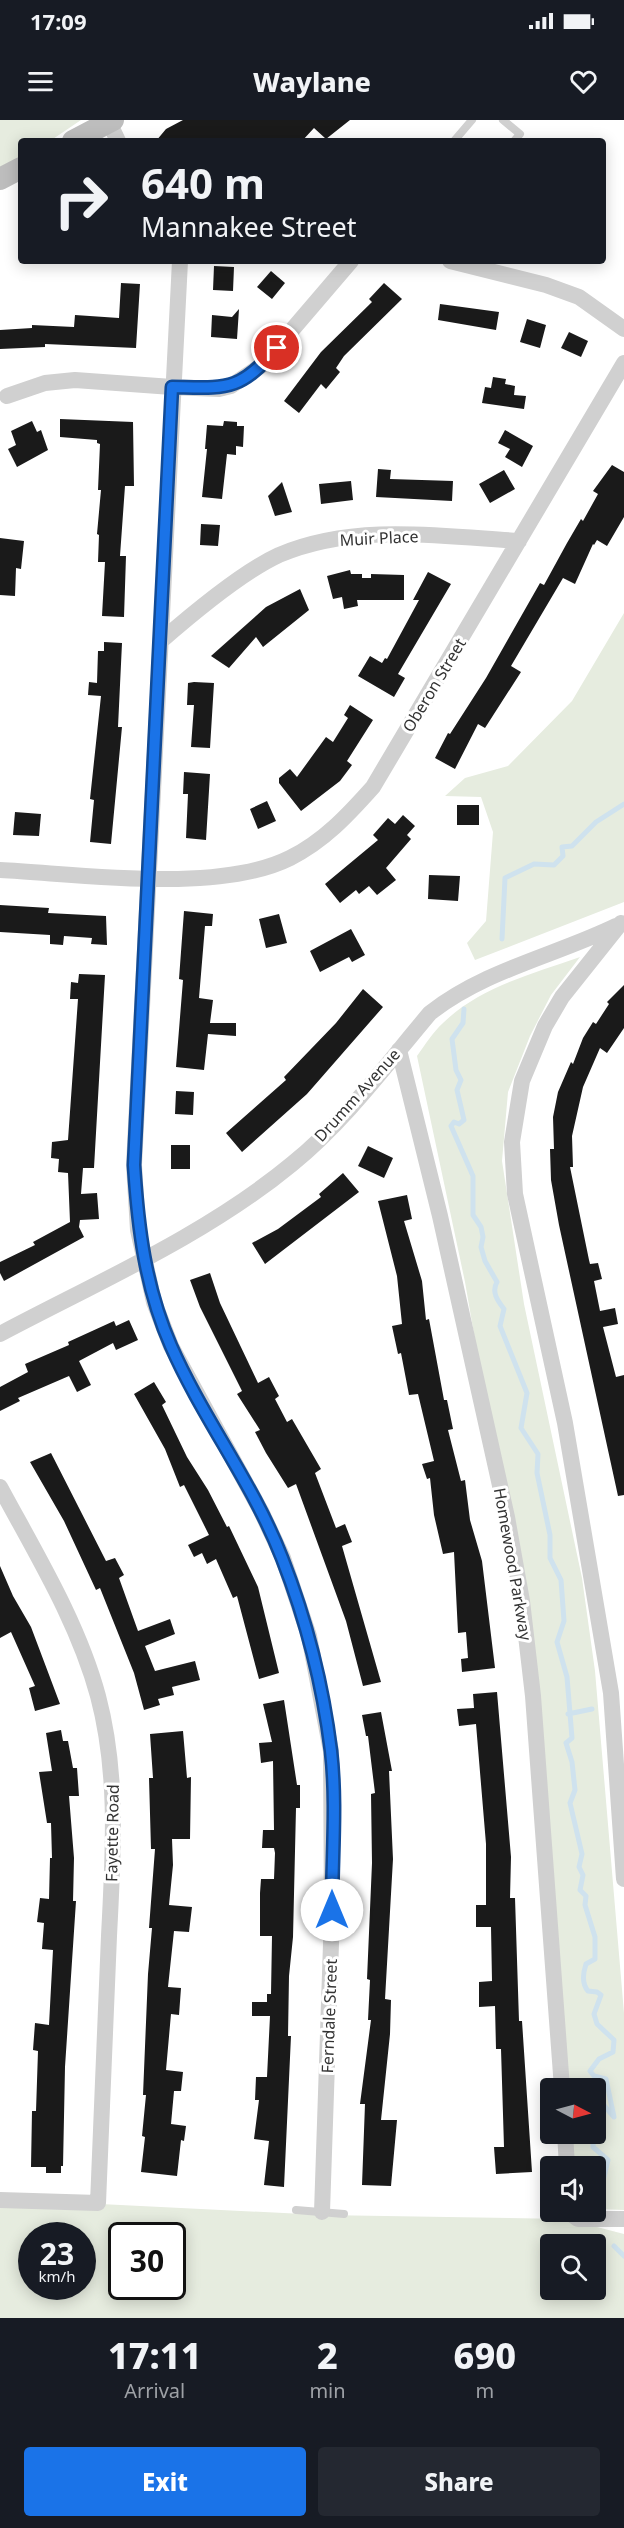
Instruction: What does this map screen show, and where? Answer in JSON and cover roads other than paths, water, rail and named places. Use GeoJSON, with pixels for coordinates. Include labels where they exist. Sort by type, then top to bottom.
{"type":"FeatureCollection","features":[{"type":"Feature","properties":{"kind":"main road"},"geometry":{"type":"LineString","coordinates":[[82,138],[114,128]]}},
{"type":"Feature","properties":{"kind":"main road"},"geometry":{"type":"LineString","coordinates":[[0,179],[18,170]]}},
{"type":"Feature","properties":{"kind":"street"},"geometry":{"type":"LineString","coordinates":[[7,396],[45,383],[75,380],[219,389],[246,378],[262,365],[348,264]]}},
{"type":"Feature","properties":{"kind":"street"},"geometry":{"type":"LineString","coordinates":[[462,264],[546,285],[579,297],[624,329]]}},
{"type":"Feature","properties":{"kind":"street","name":"Ferndale Street"},"geometry":{"type":"LineString","coordinates":[[177,266],[161,641],[134,1165],[143,1258],[154,1302],[171,1346],[261,1510],[283,1558],[309,1636],[331,1751],[332,1914],[322,2212]]}},
{"type":"Feature","properties":{"kind":"street","name":"Oberon Street"},"geometry":{"type":"LineString","coordinates":[[0,870],[147,878],[214,878],[265,868],[291,858],[322,839],[348,816],[373,787],[624,363]]}},
{"type":"Feature","properties":{"kind":"street","name":"Muir Place"},"geometry":{"type":"LineString","coordinates":[[161,641],[221,592],[278,556],[314,544],[348,536],[407,535],[519,541]]}},
{"type":"Feature","properties":{"kind":"street"},"geometry":{"type":"LineString","coordinates":[[622,923],[562,998],[545,1026],[522,1081],[512,1142],[515,1194],[566,1423],[611,1693],[624,1879]]}},
{"type":"Feature","properties":{"kind":"street","name":"Drumm Avenue"},"geometry":{"type":"LineString","coordinates":[[0,1334],[239,1204],[293,1164],[341,1118],[430,1013],[469,986],[622,923]]}},
{"type":"Feature","properties":{"kind":"street","name":"Homewood Parkway"},"geometry":{"type":"LineString","coordinates":[[399,1050],[440,1216],[519,1581],[533,1696],[561,2078]]}},
{"type":"Feature","properties":{"kind":"street","name":"Fayette Road"},"geometry":{"type":"LineString","coordinates":[[0,1487],[50,1581],[84,1653],[99,1702],[113,1775],[113,1850],[98,2203],[0,2200]]}},
{"type":"Feature","properties":{"kind":"street"},"geometry":{"type":"LineString","coordinates":[[606,2219],[624,2219]]}},
{"type":"Feature","properties":{"kind":"lane"},"geometry":{"type":"LineString","coordinates":[[457,138],[472,120]]}},
{"type":"Feature","properties":{"kind":"lane"},"geometry":{"type":"LineString","coordinates":[[503,120],[520,134],[517,138]]}},
{"type":"Feature","properties":{"kind":"lane"},"geometry":{"type":"LineString","coordinates":[[296,2210],[344,2214]]}},
{"type":"Feature","properties":{"kind":"waterway"},"geometry":{"type":"LineString","coordinates":[[502,939],[505,878],[534,864],[554,865],[563,856],[562,847],[572,846],[596,822],[624,804]]}},
{"type":"Feature","properties":{"kind":"waterway"},"geometry":{"type":"LineString","coordinates":[[464,1009],[463,1023],[452,1039],[456,1070],[461,1080],[457,1090],[464,1120],[459,1124],[454,1122],[451,1126],[473,1176],[473,1215],[481,1227],[483,1237],[481,1247],[485,1261],[497,1282],[496,1296],[504,1309],[500,1326],[527,1393],[521,1428],[538,1454],[537,1473],[550,1535],[550,1558],[561,1580],[564,1621],[557,1642],[567,1677],[572,1738],[566,1743],[572,1762],[575,1790],[570,1803],[582,1854],[579,1867],[583,1875],[580,1890],[586,1896],[585,1905],[595,1937],[595,1959],[586,1964],[584,1982],[588,1991],[601,1995],[594,2014],[597,2024],[614,2040],[613,2052],[599,2059],[590,2071],[594,2076],[602,2078]]}},
{"type":"Feature","properties":{"kind":"waterway"},"geometry":{"type":"LineString","coordinates":[[568,1714],[592,1709]]}},
{"type":"Feature","properties":{"kind":"waterway"},"geometry":{"type":"LineString","coordinates":[[606,2079],[614,2117],[606,2108]]}},
{"type":"Feature","properties":{"kind":"waterway"},"geometry":{"type":"LineString","coordinates":[[593,2144],[593,2147],[603,2156]]}},
{"type":"Feature","properties":{"kind":"waterway"},"geometry":{"type":"LineString","coordinates":[[606,2158],[608,2160],[606,2168]]}},
{"type":"Feature","properties":{"kind":"waterway"},"geometry":{"type":"LineString","coordinates":[[614,2246],[624,2256]]}}]}
